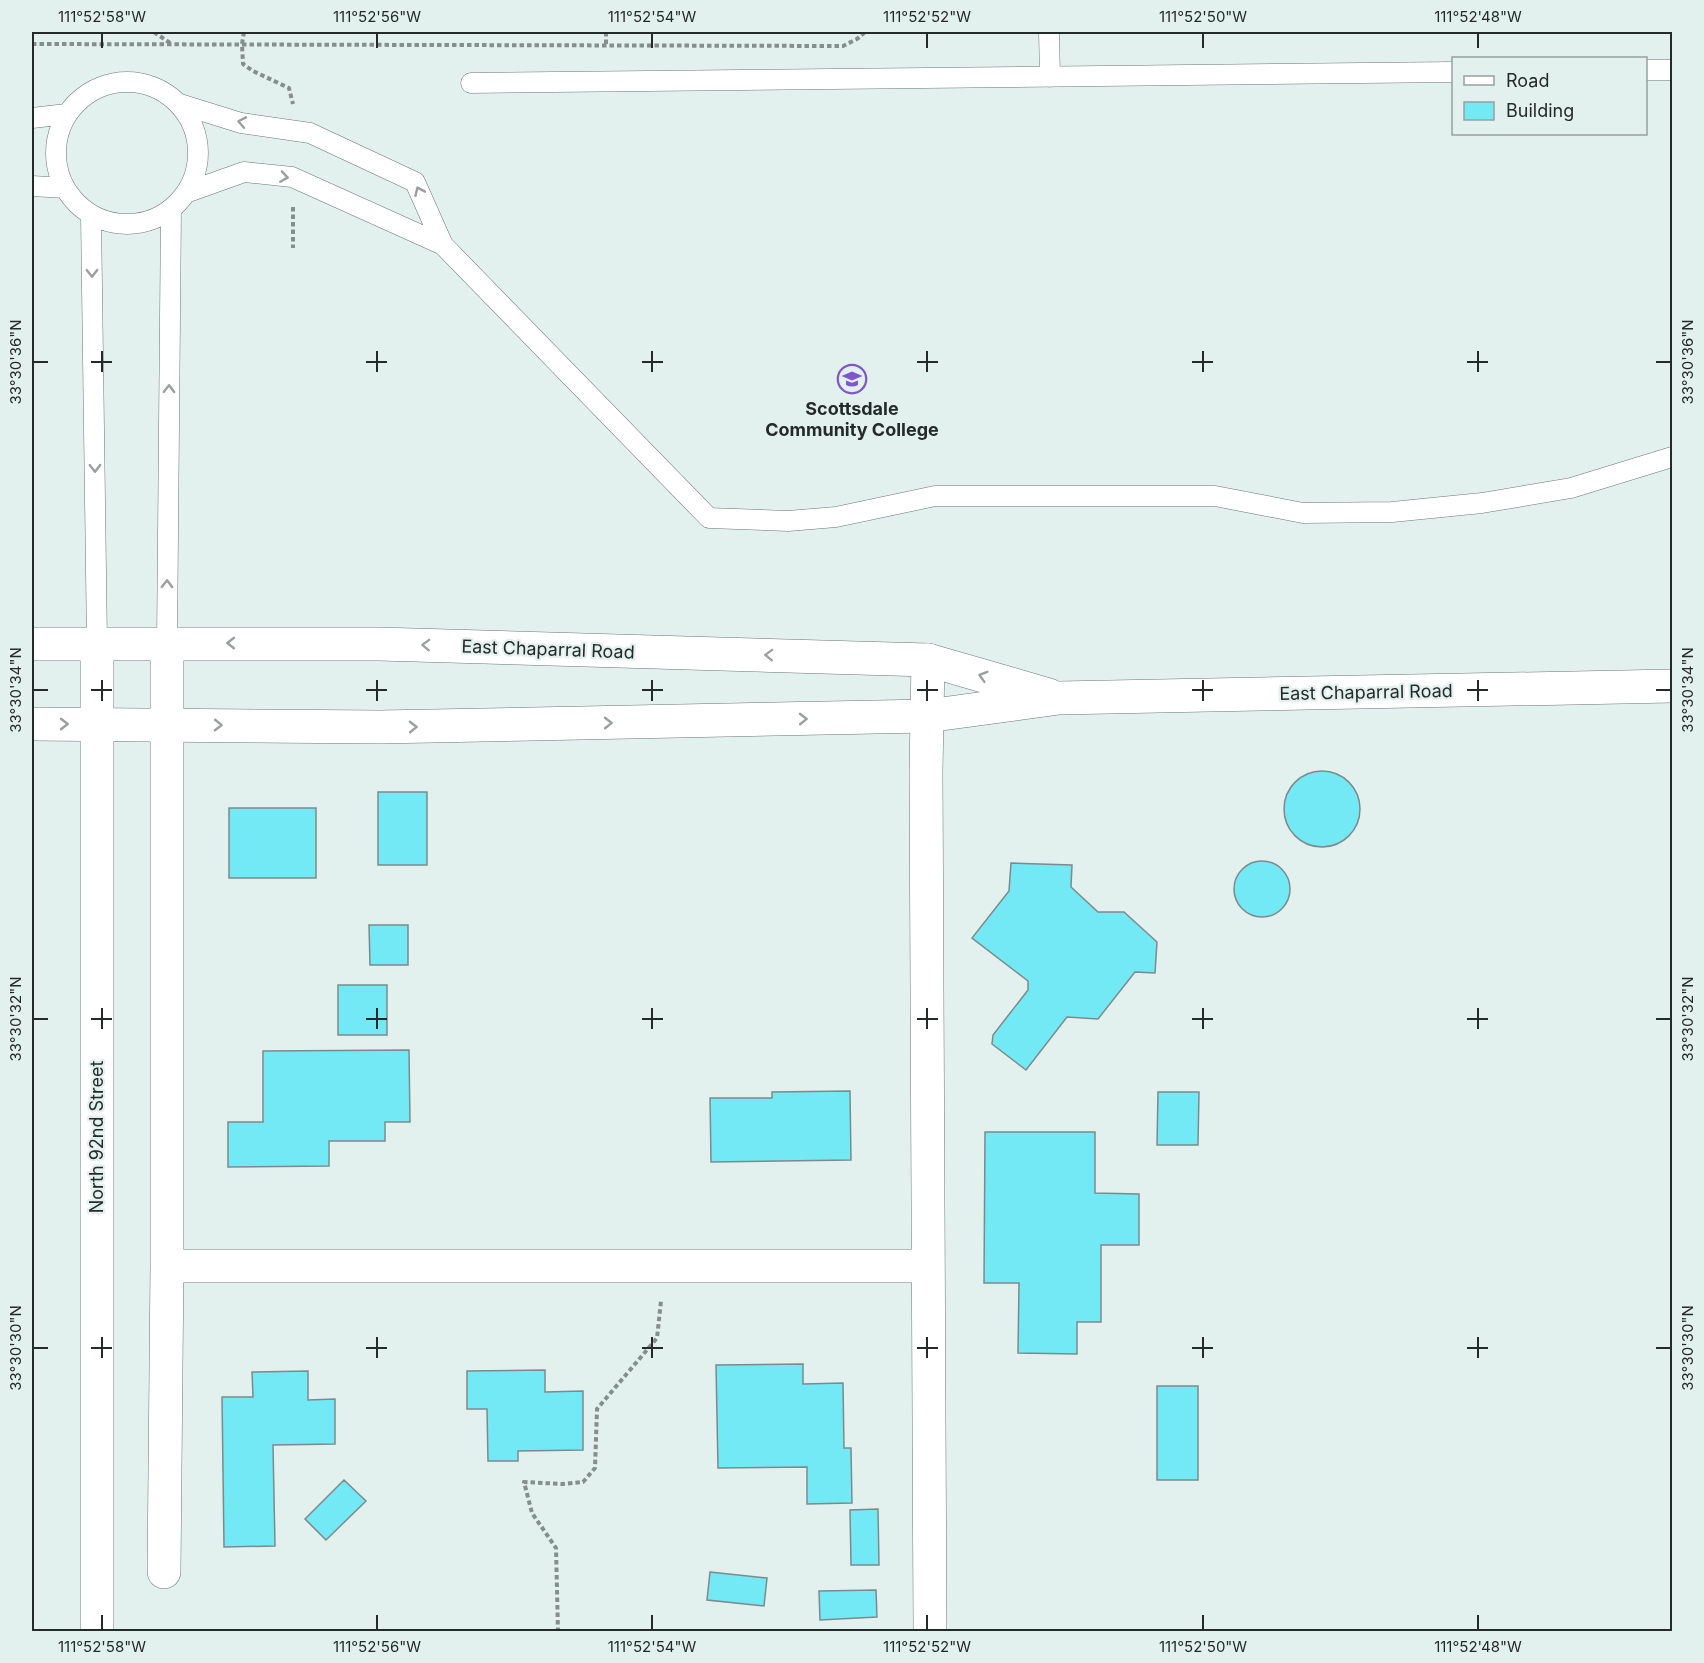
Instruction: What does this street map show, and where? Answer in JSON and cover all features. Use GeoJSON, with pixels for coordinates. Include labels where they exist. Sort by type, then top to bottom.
{"type":"FeatureCollection","features":[{"type":"Feature","properties":{"kind":"street","name":"North 92nd Street"},"geometry":{"type":"LineString","coordinates":[[97,643],[97,1632]]}},
{"type":"Feature","properties":{"kind":"street"},"geometry":{"type":"LineString","coordinates":[[164,1572],[167,1266],[168,724],[166,643]]}},
{"type":"Feature","properties":{"kind":"street","name":"East Chaparral Road"},"geometry":{"type":"LineString","coordinates":[[32,644],[379,644],[928,660],[1059,698]]}},
{"type":"Feature","properties":{"kind":"street"},"geometry":{"type":"LineString","coordinates":[[928,660],[927,1266],[930,1632]]}},
{"type":"Feature","properties":{"kind":"street","name":"East Chaparral Road"},"geometry":{"type":"LineString","coordinates":[[32,724],[380,727],[927,716],[1059,698],[1672,686]]}},
{"type":"Feature","properties":{"kind":"street"},"geometry":{"type":"LineString","coordinates":[[167,1266],[927,1266]]}},
{"type":"Feature","properties":{"kind":"lane"},"geometry":{"type":"LineString","coordinates":[[1049,32],[1050,77]]}},
{"type":"Feature","properties":{"kind":"lane"},"geometry":{"type":"LineString","coordinates":[[1647,70],[1672,70]]}},
{"type":"Feature","properties":{"kind":"lane"},"geometry":{"type":"LineString","coordinates":[[471,83],[1452,72]]}},
{"type":"Feature","properties":{"kind":"lane"},"geometry":{"type":"LineString","coordinates":[[121,82],[143,83],[163,91],[180,104],[194,124],[199,147],[197,171],[188,192],[171,210],[153,220],[132,224],[111,222],[91,215],[76,203],[65,188],[58,170],[56,151],[58,132],[67,114],[81,98],[100,86],[121,82]]}},
{"type":"Feature","properties":{"kind":"lane"},"geometry":{"type":"LineString","coordinates":[[180,104],[241,123],[310,132],[415,182],[443,245],[709,518],[788,521],[836,517],[935,496],[1215,496],[1303,513],[1392,512],[1482,503],[1571,488],[1672,457]]}},
{"type":"Feature","properties":{"kind":"lane"},"geometry":{"type":"LineString","coordinates":[[32,118],[67,114]]}},
{"type":"Feature","properties":{"kind":"lane"},"geometry":{"type":"LineString","coordinates":[[188,192],[244,172],[292,177],[443,245]]}},
{"type":"Feature","properties":{"kind":"lane"},"geometry":{"type":"LineString","coordinates":[[32,186],[65,188]]}},
{"type":"Feature","properties":{"kind":"lane"},"geometry":{"type":"LineString","coordinates":[[166,643],[171,210]]}},
{"type":"Feature","properties":{"kind":"lane"},"geometry":{"type":"LineString","coordinates":[[91,215],[97,643]]}},
{"type":"Feature","properties":{"kind":"path"},"geometry":{"type":"LineString","coordinates":[[153,32],[172,44]]}},
{"type":"Feature","properties":{"kind":"path"},"geometry":{"type":"LineString","coordinates":[[606,32],[606,46]]}},
{"type":"Feature","properties":{"kind":"path"},"geometry":{"type":"LineString","coordinates":[[32,44],[843,46],[865,32]]}},
{"type":"Feature","properties":{"kind":"path"},"geometry":{"type":"LineString","coordinates":[[558,1632],[556,1548],[532,1513],[524,1482],[562,1484],[583,1482],[595,1468],[597,1409],[657,1338],[664,1266]]}},
{"type":"Feature","properties":{"kind":"building"},"geometry":{"type":"Polygon","coordinates":[[[1322,771],[1337,774],[1349,782],[1357,794],[1360,809],[1357,824],[1349,836],[1337,844],[1322,847],[1307,844],[1295,836],[1287,824],[1284,809],[1287,794],[1295,782],[1307,774],[1322,771]]]}},
{"type":"Feature","properties":{"kind":"building"},"geometry":{"type":"Polygon","coordinates":[[[378,792],[427,792],[427,865],[378,865],[378,792]]]}},
{"type":"Feature","properties":{"kind":"building"},"geometry":{"type":"Polygon","coordinates":[[[229,808],[316,808],[316,878],[229,878],[229,808]]]}},
{"type":"Feature","properties":{"kind":"building"},"geometry":{"type":"Polygon","coordinates":[[[1256,861],[1268,861],[1278,865],[1286,873],[1290,889],[1286,905],[1278,913],[1268,917],[1256,917],[1246,913],[1238,905],[1234,895],[1234,883],[1238,873],[1246,865],[1256,861]]]}},
{"type":"Feature","properties":{"kind":"building"},"geometry":{"type":"Polygon","coordinates":[[[1011,863],[1072,865],[1071,887],[1098,912],[1124,912],[1157,942],[1155,973],[1135,972],[1098,1019],[1067,1017],[1026,1070],[992,1044],[993,1035],[1028,990],[1028,981],[972,938],[1009,891],[1011,863]]]}},
{"type":"Feature","properties":{"kind":"building"},"geometry":{"type":"Polygon","coordinates":[[[369,925],[408,925],[408,965],[370,965],[369,925]]]}},
{"type":"Feature","properties":{"kind":"building"},"geometry":{"type":"Polygon","coordinates":[[[338,985],[387,985],[387,1035],[338,1035],[338,985]]]}},
{"type":"Feature","properties":{"kind":"building"},"geometry":{"type":"Polygon","coordinates":[[[409,1050],[410,1122],[385,1122],[385,1141],[329,1141],[329,1166],[228,1167],[228,1122],[263,1122],[263,1051],[409,1050]]]}},
{"type":"Feature","properties":{"kind":"building"},"geometry":{"type":"Polygon","coordinates":[[[850,1091],[851,1160],[711,1162],[710,1098],[772,1098],[772,1092],[850,1091]]]}},
{"type":"Feature","properties":{"kind":"building"},"geometry":{"type":"Polygon","coordinates":[[[1158,1092],[1199,1092],[1198,1145],[1157,1145],[1158,1092]]]}},
{"type":"Feature","properties":{"kind":"building"},"geometry":{"type":"Polygon","coordinates":[[[985,1132],[1095,1132],[1095,1193],[1139,1194],[1139,1245],[1101,1245],[1101,1322],[1077,1322],[1077,1354],[1018,1353],[1019,1283],[984,1283],[985,1132]]]}},
{"type":"Feature","properties":{"kind":"building"},"geometry":{"type":"Polygon","coordinates":[[[803,1364],[803,1384],[843,1383],[844,1448],[851,1448],[852,1503],[807,1504],[807,1467],[718,1468],[716,1365],[803,1364]]]}},
{"type":"Feature","properties":{"kind":"building"},"geometry":{"type":"Polygon","coordinates":[[[545,1370],[545,1392],[583,1391],[583,1450],[518,1451],[518,1461],[488,1461],[487,1409],[467,1409],[467,1371],[545,1370]]]}},
{"type":"Feature","properties":{"kind":"building"},"geometry":{"type":"Polygon","coordinates":[[[308,1371],[308,1400],[335,1399],[335,1444],[273,1445],[275,1546],[224,1547],[222,1397],[253,1397],[252,1372],[308,1371]]]}},
{"type":"Feature","properties":{"kind":"building"},"geometry":{"type":"Polygon","coordinates":[[[1157,1386],[1198,1386],[1198,1480],[1157,1480],[1157,1386]]]}},
{"type":"Feature","properties":{"kind":"building"},"geometry":{"type":"Polygon","coordinates":[[[344,1480],[366,1501],[326,1540],[305,1519],[344,1480]]]}},
{"type":"Feature","properties":{"kind":"building"},"geometry":{"type":"Polygon","coordinates":[[[878,1509],[879,1565],[851,1565],[850,1510],[878,1509]]]}},
{"type":"Feature","properties":{"kind":"building"},"geometry":{"type":"Polygon","coordinates":[[[710,1572],[767,1578],[764,1606],[707,1600],[710,1572]]]}},
{"type":"Feature","properties":{"kind":"building"},"geometry":{"type":"Polygon","coordinates":[[[876,1590],[877,1617],[820,1620],[819,1591],[876,1590]]]}},
{"type":"Feature","properties":{"kind":"place","name":"Scottsdale Community College"},"geometry":{"type":"Point","coordinates":[852,379]}}]}
